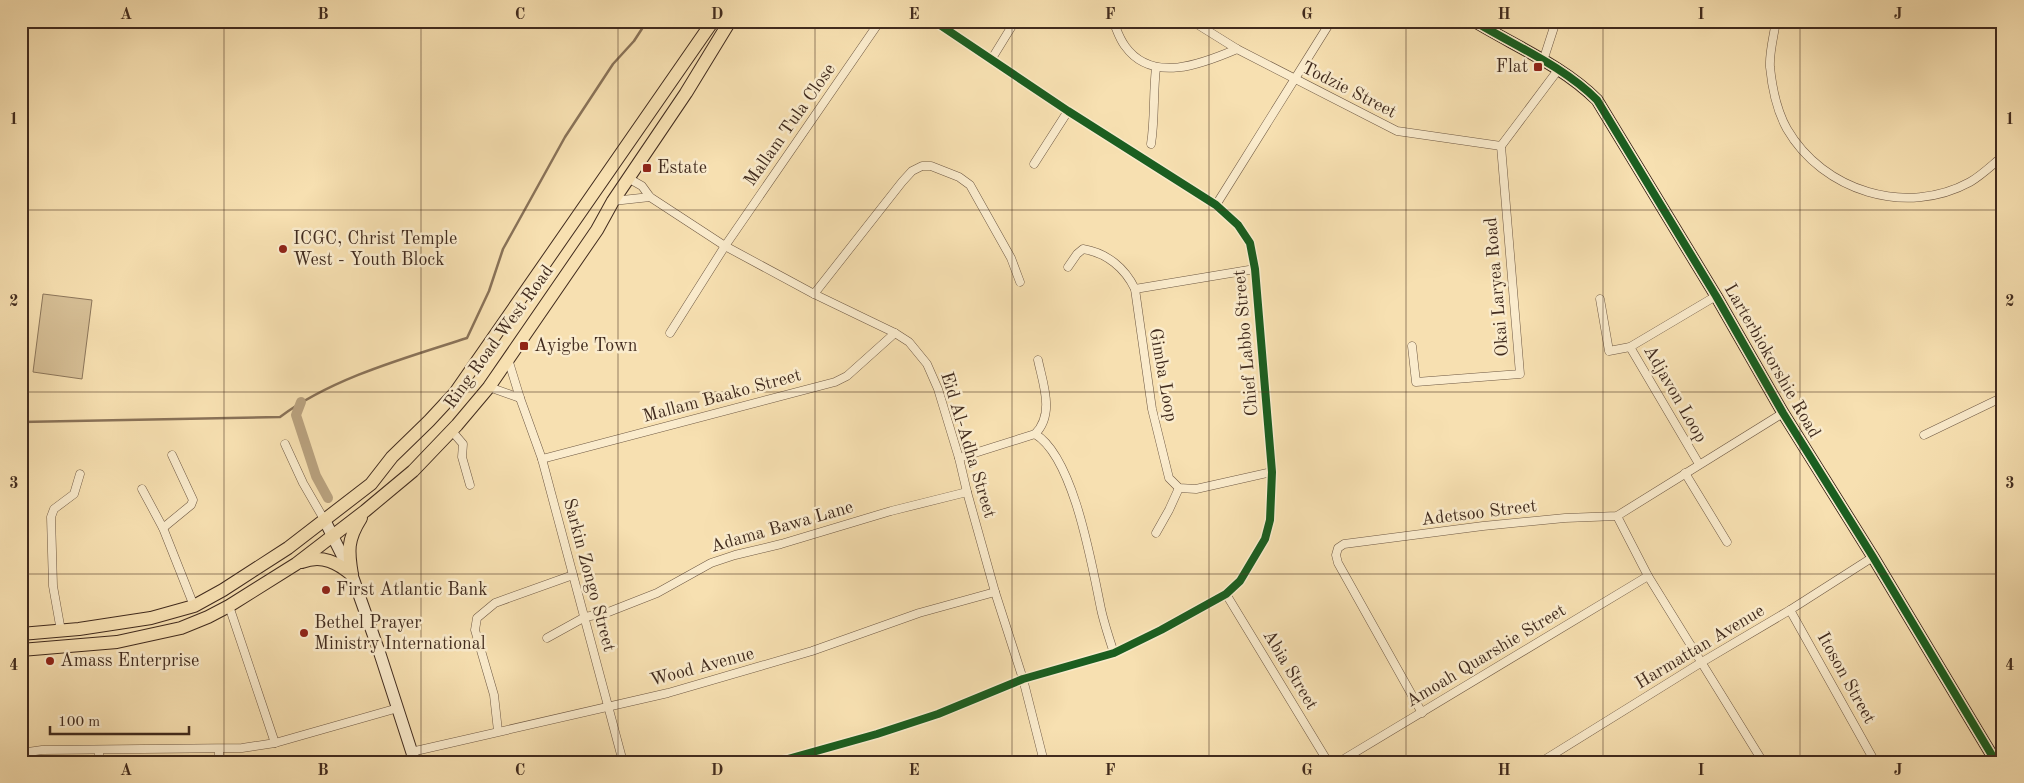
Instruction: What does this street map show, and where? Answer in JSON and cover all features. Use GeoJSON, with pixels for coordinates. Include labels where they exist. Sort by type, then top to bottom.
{"type":"FeatureCollection","features":[{"type":"Feature","properties":{"kind":"main road","name":"Ring Road West Road"},"geometry":{"type":"LineString","coordinates":[[21,634],[131,622],[194,606],[239,580],[325,521],[371,484],[392,457],[455,393],[713,21]]}},
{"type":"Feature","properties":{"kind":"main road","name":"Ring Road West Road"},"geometry":{"type":"LineString","coordinates":[[21,650],[84,646],[153,636],[181,628],[229,606],[296,564],[413,471],[488,387],[508,359],[597,230],[613,201],[686,93],[730,21]]}},
{"type":"Feature","properties":{"kind":"main road"},"geometry":{"type":"LineString","coordinates":[[333,536],[341,519],[388,477],[392,457]]}},
{"type":"Feature","properties":{"kind":"main road"},"geometry":{"type":"LineString","coordinates":[[352,575],[348,551],[350,538],[365,511]]}},
{"type":"Feature","properties":{"kind":"main road"},"geometry":{"type":"LineString","coordinates":[[296,564],[308,559],[325,559],[341,566],[352,575]]}},
{"type":"Feature","properties":{"kind":"street","name":"Mallam Tula Close"},"geometry":{"type":"LineString","coordinates":[[670,333],[725,246],[880,21]]}},
{"type":"Feature","properties":{"kind":"street","name":"Chief Labbo Street"},"geometry":{"type":"LineString","coordinates":[[777,762],[877,734],[938,714],[1023,679],[1114,652],[1161,630],[1226,594],[1240,580],[1264,539],[1270,520],[1272,472],[1255,269],[1250,243],[1238,225],[1216,205],[1068,112],[934,21]]}},
{"type":"Feature","properties":{"kind":"street"},"geometry":{"type":"LineString","coordinates":[[991,60],[1015,21]]}},
{"type":"Feature","properties":{"kind":"street"},"geometry":{"type":"LineString","coordinates":[[1114,21],[1120,38],[1132,55],[1156,68],[1186,66],[1217,58],[1237,49]]}},
{"type":"Feature","properties":{"kind":"street","name":"Todzie Street"},"geometry":{"type":"LineString","coordinates":[[1192,21],[1237,49],[1397,131],[1501,146]]}},
{"type":"Feature","properties":{"kind":"street"},"geometry":{"type":"LineString","coordinates":[[1216,205],[1331,21]]}},
{"type":"Feature","properties":{"kind":"street","name":"Larterbiokorshie Road"},"geometry":{"type":"LineString","coordinates":[[1474,21],[1558,70],[1585,88],[1597,100],[1716,296],[1783,413],[1873,557],[1996,762]]}},
{"type":"Feature","properties":{"kind":"street"},"geometry":{"type":"LineString","coordinates":[[1544,62],[1556,21]]}},
{"type":"Feature","properties":{"kind":"street"},"geometry":{"type":"LineString","coordinates":[[1776,21],[1770,65],[1778,108],[1787,128],[1799,147],[1814,163],[1839,181],[1884,197],[1926,196],[1950,191],[1969,182],[2003,156]]}},
{"type":"Feature","properties":{"kind":"street"},"geometry":{"type":"LineString","coordinates":[[1151,144],[1154,124],[1153,94],[1156,68]]}},
{"type":"Feature","properties":{"kind":"street"},"geometry":{"type":"LineString","coordinates":[[1501,146],[1558,70]]}},
{"type":"Feature","properties":{"kind":"street"},"geometry":{"type":"LineString","coordinates":[[1034,164],[1068,112]]}},
{"type":"Feature","properties":{"kind":"street","name":"Okai Laryea Road"},"geometry":{"type":"LineString","coordinates":[[1412,346],[1416,382],[1520,374],[1501,146]]}},
{"type":"Feature","properties":{"kind":"street"},"geometry":{"type":"LineString","coordinates":[[814,294],[902,182],[912,171],[922,166],[931,166],[944,171],[970,185],[1011,258],[1020,282]]}},
{"type":"Feature","properties":{"kind":"street","name":"Eid Al-Adha Street"},"geometry":{"type":"LineString","coordinates":[[628,178],[642,186],[650,197],[725,246],[814,294],[895,333],[909,342],[919,353],[934,376],[959,458],[966,492],[995,592],[1023,679],[1044,762]]}},
{"type":"Feature","properties":{"kind":"street"},"geometry":{"type":"LineString","coordinates":[[613,201],[650,197]]}},
{"type":"Feature","properties":{"kind":"street"},"geometry":{"type":"LineString","coordinates":[[1068,268],[1077,254],[1083,249],[1092,250],[1107,257],[1120,267],[1129,276],[1135,289],[1255,269]]}},
{"type":"Feature","properties":{"kind":"street","name":"Gimba Loop"},"geometry":{"type":"LineString","coordinates":[[1135,289],[1152,409],[1166,470],[1169,478],[1179,488]]}},
{"type":"Feature","properties":{"kind":"street","name":"Adjavon Loop"},"geometry":{"type":"LineString","coordinates":[[1699,464],[1630,347],[1716,296]]}},
{"type":"Feature","properties":{"kind":"street"},"geometry":{"type":"LineString","coordinates":[[1600,299],[1609,351],[1630,347]]}},
{"type":"Feature","properties":{"kind":"street","name":"Mallam Baako Street"},"geometry":{"type":"LineString","coordinates":[[542,459],[835,382],[847,376],[895,333]]}},
{"type":"Feature","properties":{"kind":"street","name":"Sarkin Zongo Street"},"geometry":{"type":"LineString","coordinates":[[508,359],[542,459],[623,762]]}},
{"type":"Feature","properties":{"kind":"street"},"geometry":{"type":"LineString","coordinates":[[959,458],[1035,434],[1041,428],[1047,403],[1038,360]]}},
{"type":"Feature","properties":{"kind":"street"},"geometry":{"type":"LineString","coordinates":[[488,387],[520,398]]}},
{"type":"Feature","properties":{"kind":"street"},"geometry":{"type":"LineString","coordinates":[[1924,435],[2003,397]]}},
{"type":"Feature","properties":{"kind":"street"},"geometry":{"type":"LineString","coordinates":[[1763,762],[1648,576],[1617,516],[1685,472],[1783,413]]}},
{"type":"Feature","properties":{"kind":"street"},"geometry":{"type":"LineString","coordinates":[[451,430],[463,444],[462,457],[470,485]]}},
{"type":"Feature","properties":{"kind":"street"},"geometry":{"type":"LineString","coordinates":[[1035,434],[1046,442],[1055,455],[1071,492],[1094,566],[1101,610],[1114,652]]}},
{"type":"Feature","properties":{"kind":"street"},"geometry":{"type":"LineString","coordinates":[[284,444],[352,575],[413,757]]}},
{"type":"Feature","properties":{"kind":"street"},"geometry":{"type":"LineString","coordinates":[[163,528],[191,505],[192,500],[172,455]]}},
{"type":"Feature","properties":{"kind":"street"},"geometry":{"type":"LineString","coordinates":[[1156,533],[1179,488],[1196,489],[1272,472]]}},
{"type":"Feature","properties":{"kind":"street"},"geometry":{"type":"LineString","coordinates":[[1685,472],[1727,542]]}},
{"type":"Feature","properties":{"kind":"street"},"geometry":{"type":"LineString","coordinates":[[61,631],[53,586],[51,517],[54,510],[74,494],[80,474]]}},
{"type":"Feature","properties":{"kind":"street"},"geometry":{"type":"LineString","coordinates":[[142,489],[163,528],[194,606]]}},
{"type":"Feature","properties":{"kind":"street","name":"Adama Bawa Lane"},"geometry":{"type":"LineString","coordinates":[[547,638],[585,617],[606,612],[657,593],[711,563],[891,511],[966,492]]}},
{"type":"Feature","properties":{"kind":"street","name":"Adetsoo Street"},"geometry":{"type":"LineString","coordinates":[[1422,713],[1338,563],[1336,555],[1338,548],[1344,544],[1483,526],[1565,518],[1617,516]]}},
{"type":"Feature","properties":{"kind":"street","name":"Harmattan Avenue"},"geometry":{"type":"LineString","coordinates":[[1541,762],[1873,557]]}},
{"type":"Feature","properties":{"kind":"street"},"geometry":{"type":"LineString","coordinates":[[498,732],[494,695],[475,630],[477,618],[495,603],[573,575]]}},
{"type":"Feature","properties":{"kind":"street","name":"Amoah Quarshie Street"},"geometry":{"type":"LineString","coordinates":[[1339,762],[1648,576]]}},
{"type":"Feature","properties":{"kind":"street","name":"Wood Avenue"},"geometry":{"type":"LineString","coordinates":[[413,757],[498,732],[668,693],[771,663],[919,612],[995,592]]}},
{"type":"Feature","properties":{"kind":"street","name":"Abia Street"},"geometry":{"type":"LineString","coordinates":[[1226,594],[1328,762]]}},
{"type":"Feature","properties":{"kind":"street"},"geometry":{"type":"LineString","coordinates":[[229,606],[275,743]]}},
{"type":"Feature","properties":{"kind":"street","name":"Itoson Street"},"geometry":{"type":"LineString","coordinates":[[1790,610],[1875,762]]}},
{"type":"Feature","properties":{"kind":"street"},"geometry":{"type":"LineString","coordinates":[[21,753],[42,750],[242,748],[275,743],[398,708]]}},
{"type":"Feature","properties":{"kind":"street"},"geometry":{"type":"LineString","coordinates":[[219,749],[219,762]]}},
{"type":"Feature","properties":{"kind":"street"},"geometry":{"type":"LineString","coordinates":[[99,750],[99,762]]}},
{"type":"Feature","properties":{"kind":"shaded area"},"geometry":{"type":"Polygon","coordinates":[[[43,294],[92,300],[82,379],[33,372],[43,294]]]}},
{"type":"Feature","properties":{"kind":"waterway"},"geometry":{"type":"LineString","coordinates":[[21,422],[280,417],[300,403],[346,380],[370,370],[467,338],[489,291],[503,249],[565,137],[613,64],[634,41],[647,21]]}},
{"type":"Feature","properties":{"kind":"waterway"},"geometry":{"type":"LineString","coordinates":[[301,402],[296,415],[316,476],[328,498]]}},
{"type":"Feature","properties":{"kind":"cycle path"},"geometry":{"type":"LineString","coordinates":[[777,762],[877,734],[938,714],[1023,679],[1114,653],[1161,630],[1226,594],[1240,581],[1265,539],[1270,520],[1272,472],[1255,269],[1250,243],[1238,225],[1216,205],[1068,111],[934,21]]}},
{"type":"Feature","properties":{"kind":"cycle path"},"geometry":{"type":"LineString","coordinates":[[1474,21],[1554,67],[1584,88],[1597,100],[1716,296],[1783,413],[1873,557],[1996,762]]}},
{"type":"Feature","properties":{"kind":"place","name":"Flat"},"geometry":{"type":"Point","coordinates":[1538,67]}},
{"type":"Feature","properties":{"kind":"place","name":"Estate"},"geometry":{"type":"Point","coordinates":[647,168]}},
{"type":"Feature","properties":{"kind":"place","name":"ICGC, Christ Temple West - Youth Block"},"geometry":{"type":"Point","coordinates":[283,249]}},
{"type":"Feature","properties":{"kind":"place","name":"Ayigbe Town"},"geometry":{"type":"Point","coordinates":[524,346]}},
{"type":"Feature","properties":{"kind":"place","name":"First Atlantic Bank"},"geometry":{"type":"Point","coordinates":[326,590]}},
{"type":"Feature","properties":{"kind":"place","name":"Bethel Prayer Ministry International"},"geometry":{"type":"Point","coordinates":[304,633]}},
{"type":"Feature","properties":{"kind":"place","name":"Amass Enterprise"},"geometry":{"type":"Point","coordinates":[50,661]}}]}
